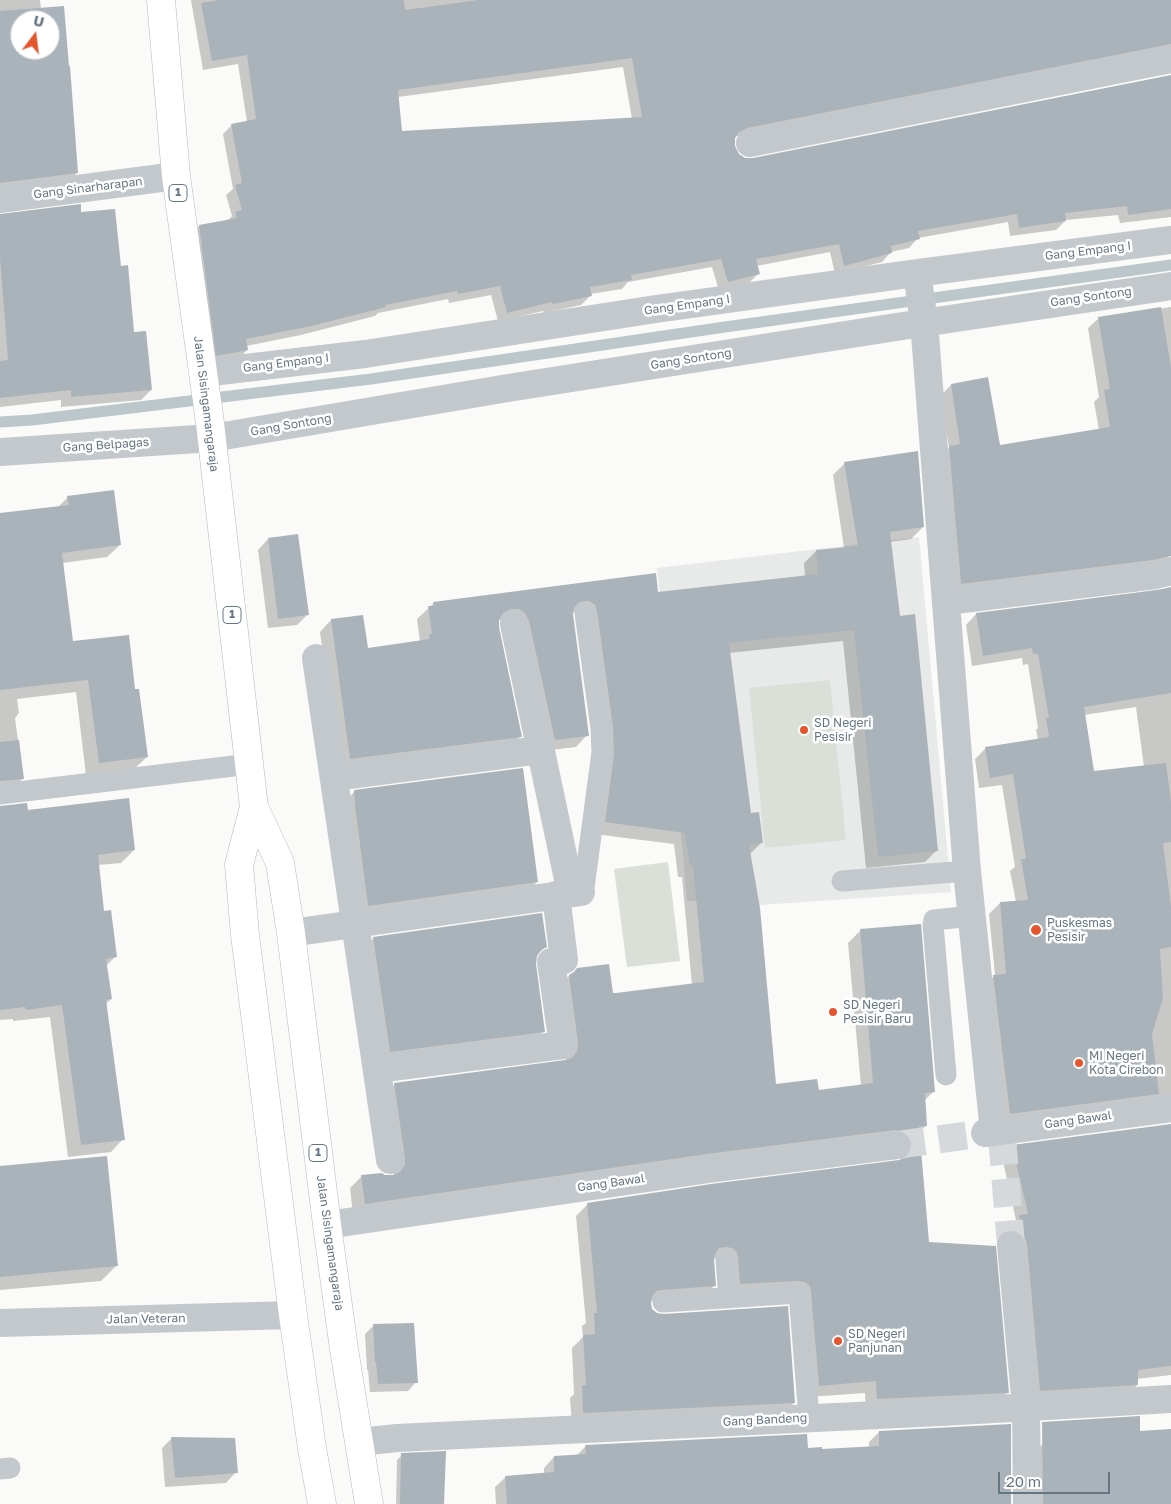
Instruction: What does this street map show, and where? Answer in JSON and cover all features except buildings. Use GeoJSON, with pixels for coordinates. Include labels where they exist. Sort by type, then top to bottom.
{"type":"FeatureCollection","features":[{"type":"Feature","properties":{"kind":"highway","name":"Jalan Sisingamangaraja"},"geometry":{"type":"LineString","coordinates":[[161,0],[176,176],[211,430],[254,807],[280,863],[291,933],[327,1225],[369,1504]]}},
{"type":"Feature","properties":{"kind":"highway","name":"Jalan Sisingamangaraja"},"geometry":{"type":"LineString","coordinates":[[254,807],[239,865],[246,944],[293,1315],[322,1504]]}},
{"type":"Feature","properties":{"kind":"street"},"geometry":{"type":"LineString","coordinates":[[750,143],[1171,59]]}},
{"type":"Feature","properties":{"kind":"street","name":"Gang Sinarharapan"},"geometry":{"type":"LineString","coordinates":[[0,199],[176,176]]}},
{"type":"Feature","properties":{"kind":"street","name":"Gang Empang I"},"geometry":{"type":"LineString","coordinates":[[203,379],[656,309],[918,278],[1171,240]]}},
{"type":"Feature","properties":{"kind":"street"},"geometry":{"type":"LineString","coordinates":[[918,278],[923,317],[972,916]]}},
{"type":"Feature","properties":{"kind":"street","name":"Gang Sontong"},"geometry":{"type":"LineString","coordinates":[[211,430],[518,386],[923,317],[1171,286]]}},
{"type":"Feature","properties":{"kind":"street","name":"Gang Belpagas"},"geometry":{"type":"LineString","coordinates":[[0,452],[211,430]]}},
{"type":"Feature","properties":{"kind":"street"},"geometry":{"type":"LineString","coordinates":[[947,601],[1156,575],[1171,571]]}},
{"type":"Feature","properties":{"kind":"street"},"geometry":{"type":"LineString","coordinates":[[377,1070],[563,1045],[551,962],[564,960],[569,893],[514,624]]}},
{"type":"Feature","properties":{"kind":"street"},"geometry":{"type":"LineString","coordinates":[[316,658],[390,1160]]}},
{"type":"Feature","properties":{"kind":"street"},"geometry":{"type":"LineString","coordinates":[[334,777],[540,750]]}},
{"type":"Feature","properties":{"kind":"street"},"geometry":{"type":"LineString","coordinates":[[291,933],[569,893]]}},
{"type":"Feature","properties":{"kind":"street","name":"Gang Bawal"},"geometry":{"type":"LineString","coordinates":[[972,916],[996,1133],[1171,1108]]}},
{"type":"Feature","properties":{"kind":"street","name":"Gang Bawal"},"geometry":{"type":"LineString","coordinates":[[327,1225],[709,1169],[897,1144]]}},
{"type":"Feature","properties":{"kind":"street"},"geometry":{"type":"LineString","coordinates":[[1011,1245],[1026,1407],[1027,1504]]}},
{"type":"Feature","properties":{"kind":"street","name":"Jalan Veteran"},"geometry":{"type":"LineString","coordinates":[[0,1323],[293,1315]]}},
{"type":"Feature","properties":{"kind":"street","name":"Gang Bandeng"},"geometry":{"type":"LineString","coordinates":[[359,1442],[397,1438],[1171,1399]]}},
{"type":"Feature","properties":{"kind":"lane"},"geometry":{"type":"LineString","coordinates":[[569,893],[584,888],[602,752],[601,728],[585,613]]}},
{"type":"Feature","properties":{"kind":"lane"},"geometry":{"type":"LineString","coordinates":[[0,794],[250,764]]}},
{"type":"Feature","properties":{"kind":"lane"},"geometry":{"type":"LineString","coordinates":[[842,881],[968,871]]}},
{"type":"Feature","properties":{"kind":"lane"},"geometry":{"type":"LineString","coordinates":[[946,1075],[934,920],[972,916]]}},
{"type":"Feature","properties":{"kind":"lane"},"geometry":{"type":"LineString","coordinates":[[726,1259],[729,1298]]}},
{"type":"Feature","properties":{"kind":"lane"},"geometry":{"type":"LineString","coordinates":[[663,1302],[799,1293],[809,1418]]}},
{"type":"Feature","properties":{"kind":"shaded area","name":"SD Negeri Pesisir"},"geometry":{"type":"Polygon","coordinates":[[[919,537],[951,892],[700,909],[699,901],[687,901],[657,568],[919,537]]]}},
{"type":"Feature","properties":{"kind":"shaded area"},"geometry":{"type":"Polygon","coordinates":[[[830,680],[846,840],[765,848],[749,688],[830,680]]]}},
{"type":"Feature","properties":{"kind":"shaded area"},"geometry":{"type":"Polygon","coordinates":[[[668,862],[680,961],[627,967],[614,869],[668,862]]]}},
{"type":"Feature","properties":{"kind":"waterway"},"geometry":{"type":"LineString","coordinates":[[0,422],[32,420],[371,379],[725,327],[1171,265]]}},
{"type":"Feature","properties":{"kind":"tunnel"},"geometry":{"type":"LineString","coordinates":[[897,1145],[985,1133]]}},
{"type":"Feature","properties":{"kind":"tunnel"},"geometry":{"type":"LineString","coordinates":[[1002,1137],[1011,1245]]}},
{"type":"Feature","properties":{"kind":"place","name":"SD Negeri Pesisir"},"geometry":{"type":"Point","coordinates":[804,730]}},
{"type":"Feature","properties":{"kind":"place","name":"Puskesmas Pesisir"},"geometry":{"type":"Point","coordinates":[1036,930]}},
{"type":"Feature","properties":{"kind":"place","name":"SD Negeri Pesisir Baru"},"geometry":{"type":"Point","coordinates":[833,1012]}},
{"type":"Feature","properties":{"kind":"place","name":"MI Negeri Kota Cirebon"},"geometry":{"type":"Point","coordinates":[1079,1063]}},
{"type":"Feature","properties":{"kind":"place","name":"SD Negeri Panjunan"},"geometry":{"type":"Point","coordinates":[838,1341]}}]}
